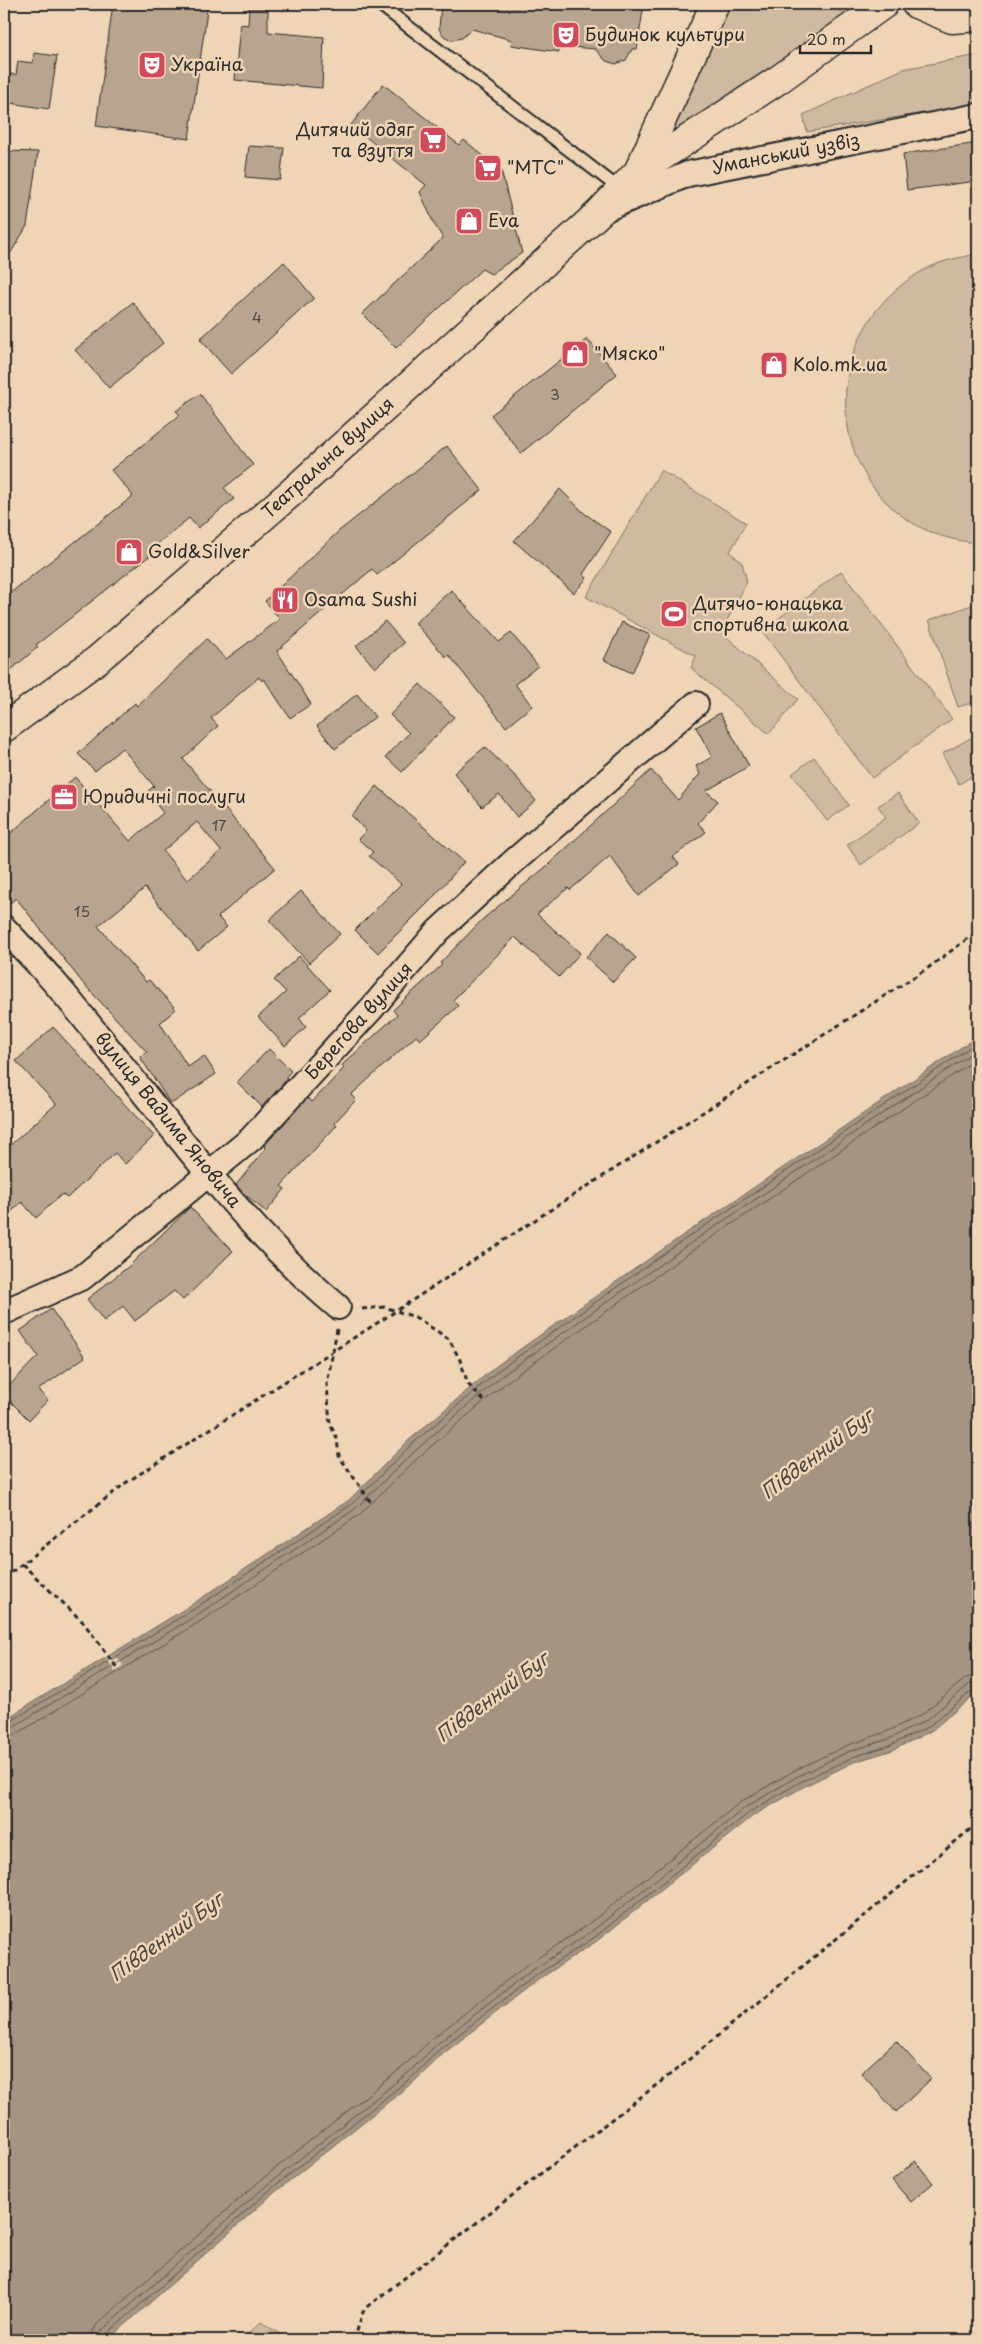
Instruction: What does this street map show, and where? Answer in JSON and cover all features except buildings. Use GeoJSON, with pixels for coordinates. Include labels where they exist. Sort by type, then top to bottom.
{"type":"FeatureCollection","features":[{"type":"Feature","properties":{"kind":"street","name":"Театральна вулиця"},"geometry":{"type":"LineString","coordinates":[[629,181],[714,4]]}},
{"type":"Feature","properties":{"kind":"street","name":"Театральна вулиця"},"geometry":{"type":"LineString","coordinates":[[4,728],[97,660],[293,491],[600,212],[629,181],[778,80],[884,4]]}},
{"type":"Feature","properties":{"kind":"street"},"geometry":{"type":"LineString","coordinates":[[916,4],[952,19],[978,17]]}},
{"type":"Feature","properties":{"kind":"street","name":"Уманський узвіз"},"geometry":{"type":"LineString","coordinates":[[600,212],[688,174],[978,116]]}},
{"type":"Feature","properties":{"kind":"street","name":"Берегова вулиця"},"geometry":{"type":"LineString","coordinates":[[4,1312],[83,1277],[251,1139],[372,1008],[438,931],[520,856],[696,704]]}},
{"type":"Feature","properties":{"kind":"street","name":"вулиця Вадима Яновича"},"geometry":{"type":"LineString","coordinates":[[4,928],[64,993],[209,1173],[251,1221],[315,1287],[338,1307]]}},
{"type":"Feature","properties":{"kind":"lane"},"geometry":{"type":"LineString","coordinates":[[379,4],[629,181]]}},
{"type":"Feature","properties":{"kind":"path"},"geometry":{"type":"LineString","coordinates":[[4,1578],[127,1482],[333,1352],[928,968],[978,931]]}},
{"type":"Feature","properties":{"kind":"path"},"geometry":{"type":"LineString","coordinates":[[372,1504],[340,1456],[330,1424],[327,1384],[340,1320],[338,1307],[384,1308],[396,1311],[414,1317],[449,1339],[460,1360],[468,1384],[484,1401]]}},
{"type":"Feature","properties":{"kind":"path"},"geometry":{"type":"LineString","coordinates":[[22,1564],[83,1622],[118,1669]]}},
{"type":"Feature","properties":{"kind":"path"},"geometry":{"type":"LineString","coordinates":[[354,2340],[364,2309],[676,2070],[978,1823]]}},
{"type":"Feature","properties":{"kind":"shaded area"},"geometry":{"type":"Polygon","coordinates":[[[729,4],[822,4],[851,15],[669,135],[729,4]]]}},
{"type":"Feature","properties":{"kind":"shaded area"},"geometry":{"type":"Polygon","coordinates":[[[978,55],[978,104],[807,132],[803,115],[903,69],[978,55]]]}},
{"type":"Feature","properties":{"kind":"shaded area"},"geometry":{"type":"Polygon","coordinates":[[[978,254],[978,543],[928,531],[890,506],[863,471],[848,429],[847,385],[858,341],[884,302],[924,270],[950,260],[978,254]]]}},
{"type":"Feature","properties":{"kind":"shaded area","name":"Дитячо-юнацька спортивна школа"},"geometry":{"type":"Polygon","coordinates":[[[661,470],[746,523],[730,552],[742,563],[747,582],[721,632],[798,699],[769,734],[691,668],[696,656],[586,597],[661,470]]]}},
{"type":"Feature","properties":{"kind":"shaded area"},"geometry":{"type":"Polygon","coordinates":[[[841,571],[952,719],[872,778],[762,631],[841,571]]]}},
{"type":"Feature","properties":{"kind":"shaded area"},"geometry":{"type":"Polygon","coordinates":[[[978,603],[978,701],[958,707],[929,620],[978,603]]]}},
{"type":"Feature","properties":{"kind":"shaded area"},"geometry":{"type":"Polygon","coordinates":[[[978,734],[978,773],[959,784],[942,754],[978,734]]]}},
{"type":"Feature","properties":{"kind":"shaded area"},"geometry":{"type":"Polygon","coordinates":[[[814,757],[849,805],[827,821],[792,774],[814,757]]]}},
{"type":"Feature","properties":{"kind":"shaded area"},"geometry":{"type":"Polygon","coordinates":[[[898,793],[919,823],[861,865],[847,845],[886,817],[878,806],[898,793]]]}},
{"type":"Feature","properties":{"kind":"shaded area"},"geometry":{"type":"Polygon","coordinates":[[[261,2322],[289,2340],[242,2340],[261,2322]]]}},
{"type":"Feature","properties":{"kind":"water","name":"Південний Буг"},"geometry":{"type":"Polygon","coordinates":[[[978,1036],[978,1692],[931,1731],[893,1750],[854,1762],[803,1787],[753,1816],[597,1941],[538,1980],[444,2053],[416,2080],[274,2193],[108,2340],[4,2340],[4,1720],[191,1605],[349,1500],[408,1441],[496,1366],[676,1240],[978,1036]]]}},
{"type":"Feature","properties":{"kind":"pier"},"geometry":{"type":"Polygon","coordinates":[[[108,1652],[114,1660],[117,1658],[123,1665],[115,1672],[105,1655],[108,1652]]]}},
{"type":"Feature","properties":{"kind":"place","name":"Будинок культури"},"geometry":{"type":"Point","coordinates":[566,35]}},
{"type":"Feature","properties":{"kind":"place","name":"Україна"},"geometry":{"type":"Point","coordinates":[152,65]}},
{"type":"Feature","properties":{"kind":"place","name":"Дитячий одяг та взуття"},"geometry":{"type":"Point","coordinates":[433,140]}},
{"type":"Feature","properties":{"kind":"place","name":"\"МТС\""},"geometry":{"type":"Point","coordinates":[488,168]}},
{"type":"Feature","properties":{"kind":"place","name":"Eva"},"geometry":{"type":"Point","coordinates":[469,221]}},
{"type":"Feature","properties":{"kind":"place","name":"\"Мяско\""},"geometry":{"type":"Point","coordinates":[575,354]}},
{"type":"Feature","properties":{"kind":"place","name":"Kolo.mk.ua"},"geometry":{"type":"Point","coordinates":[774,365]}},
{"type":"Feature","properties":{"kind":"place","name":"Gold&Silver"},"geometry":{"type":"Point","coordinates":[129,552]}},
{"type":"Feature","properties":{"kind":"place","name":"Osama Sushi"},"geometry":{"type":"Point","coordinates":[285,600]}},
{"type":"Feature","properties":{"kind":"place","name":"Дитячо-юнацька спортивна школа"},"geometry":{"type":"Point","coordinates":[674,614]}},
{"type":"Feature","properties":{"kind":"place","name":"Юридичні послуги"},"geometry":{"type":"Point","coordinates":[64,797]}}]}
